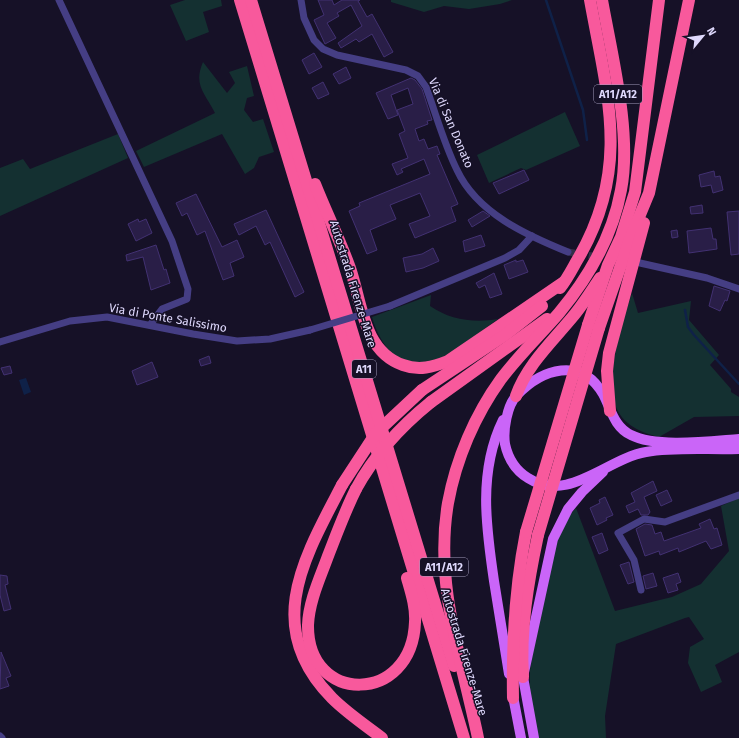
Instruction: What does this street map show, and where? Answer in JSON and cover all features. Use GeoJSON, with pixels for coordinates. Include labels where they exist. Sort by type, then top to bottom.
{"type":"FeatureCollection","features":[{"type":"Feature","properties":{"kind":"highway","name":"Autostrada Firenze-Mare"},"geometry":{"type":"LineString","coordinates":[[240,0],[464,738]]}},
{"type":"Feature","properties":{"kind":"highway","name":"Autostrada Firenze-Mare"},"geometry":{"type":"LineString","coordinates":[[251,0],[477,738]]}},
{"type":"Feature","properties":{"kind":"highway","name":"A11/A12"},"geometry":{"type":"LineString","coordinates":[[382,738],[343,709],[321,686],[306,662],[296,634],[294,608],[299,577],[317,534],[342,485],[376,433],[422,390],[524,321],[548,302],[564,282],[590,238],[605,194],[611,154],[609,108],[590,0]]}},
{"type":"Feature","properties":{"kind":"highway","name":"A11/A12"},"geometry":{"type":"LineString","coordinates":[[477,738],[446,592],[444,544],[448,503],[461,457],[487,400],[508,370],[565,305],[587,274],[602,248],[612,222],[622,188],[623,124],[602,0]]}},
{"type":"Feature","properties":{"kind":"highway"},"geometry":{"type":"LineString","coordinates":[[514,400],[522,381],[533,364],[576,312],[608,265],[621,237],[634,192],[659,0]]}},
{"type":"Feature","properties":{"kind":"highway"},"geometry":{"type":"LineString","coordinates":[[610,411],[606,371],[608,358],[641,233],[689,0]]}},
{"type":"Feature","properties":{"kind":"highway"},"geometry":{"type":"LineString","coordinates":[[284,109],[350,268],[370,335],[380,351],[389,358],[409,367],[421,368],[436,366],[448,361],[564,282]]}},
{"type":"Feature","properties":{"kind":"highway"},"geometry":{"type":"LineString","coordinates":[[594,326],[649,193]]}},
{"type":"Feature","properties":{"kind":"highway"},"geometry":{"type":"LineString","coordinates":[[513,698],[513,639],[516,587],[594,326],[608,265]]}},
{"type":"Feature","properties":{"kind":"highway"},"geometry":{"type":"LineString","coordinates":[[390,494],[400,552],[414,609],[414,637],[407,656],[397,671],[377,682],[357,685],[347,683],[332,677],[319,665],[310,644],[308,626],[311,604],[320,578],[343,516],[356,489],[373,460],[403,426],[431,402],[565,305]]}},
{"type":"Feature","properties":{"kind":"highway"},"geometry":{"type":"LineString","coordinates":[[523,677],[522,642],[532,533]]}},
{"type":"Feature","properties":{"kind":"main road"},"geometry":{"type":"LineString","coordinates":[[522,738],[513,698],[490,550],[486,511],[488,474],[494,442],[514,400],[536,379],[545,374],[559,370],[572,371],[582,373],[592,381],[602,394],[610,411],[625,431],[631,436],[644,440],[664,442],[739,439]]}},
{"type":"Feature","properties":{"kind":"main road"},"geometry":{"type":"LineString","coordinates":[[514,400],[505,430],[508,454],[517,469],[533,481],[544,486],[562,486],[638,454],[655,451],[739,449]]}},
{"type":"Feature","properties":{"kind":"main road"},"geometry":{"type":"LineString","coordinates":[[534,738],[523,677],[537,608],[556,531],[563,517],[575,500],[610,465]]}},
{"type":"Feature","properties":{"kind":"street"},"geometry":{"type":"LineString","coordinates":[[59,0],[172,241],[188,289],[187,299],[162,309],[150,325]]}},
{"type":"Feature","properties":{"kind":"street","name":"Via di San Donato"},"geometry":{"type":"LineString","coordinates":[[301,0],[304,18],[314,40],[323,49],[337,55],[406,70],[418,76],[426,87],[457,171],[476,198],[497,215],[532,236],[568,252]]}},
{"type":"Feature","properties":{"kind":"street","name":"Via di Ponte Salissimo"},"geometry":{"type":"LineString","coordinates":[[0,342],[70,321],[107,317],[237,340],[270,340],[310,330],[390,306],[505,258],[518,250],[532,236]]}},
{"type":"Feature","properties":{"kind":"street"},"geometry":{"type":"LineString","coordinates":[[640,263],[707,278],[739,289]]}},
{"type":"Feature","properties":{"kind":"street"},"geometry":{"type":"LineString","coordinates":[[641,590],[634,560],[618,533],[644,519],[665,522],[739,495]]}},
{"type":"Feature","properties":{"kind":"green space"},"geometry":{"type":"Polygon","coordinates":[[[185,0],[221,0],[222,6],[203,12],[209,32],[186,41],[170,5],[185,0]]]}},
{"type":"Feature","properties":{"kind":"green space"},"geometry":{"type":"Polygon","coordinates":[[[391,0],[512,0],[500,4],[469,9],[444,6],[424,12],[391,2],[391,0]]]}},
{"type":"Feature","properties":{"kind":"green space"},"geometry":{"type":"Polygon","coordinates":[[[203,62],[227,93],[235,83],[229,72],[247,66],[254,96],[247,98],[244,110],[253,122],[263,119],[274,152],[259,157],[254,168],[245,174],[222,134],[144,167],[136,151],[215,113],[204,94],[200,83],[200,70],[203,62]]]}},
{"type":"Feature","properties":{"kind":"green space"},"geometry":{"type":"Polygon","coordinates":[[[565,112],[580,146],[526,170],[521,168],[489,183],[477,155],[565,112]]]}},
{"type":"Feature","properties":{"kind":"green space"},"geometry":{"type":"Polygon","coordinates":[[[118,134],[128,158],[0,216],[0,168],[23,159],[30,169],[118,134]]]}},
{"type":"Feature","properties":{"kind":"green space"},"geometry":{"type":"Polygon","coordinates":[[[632,293],[638,313],[691,301],[689,320],[719,355],[710,365],[731,389],[731,392],[739,397],[739,416],[694,417],[659,437],[634,427],[623,419],[616,407],[612,380],[616,349],[632,293]]]}},
{"type":"Feature","properties":{"kind":"green space"},"geometry":{"type":"Polygon","coordinates":[[[431,295],[430,306],[438,311],[454,317],[480,321],[498,319],[460,347],[436,360],[424,364],[413,364],[403,361],[394,355],[387,347],[376,328],[372,317],[431,295]]]}},
{"type":"Feature","properties":{"kind":"green space"},"geometry":{"type":"Polygon","coordinates":[[[739,498],[739,652],[715,665],[722,682],[701,692],[688,663],[690,647],[704,639],[689,617],[685,618],[616,644],[605,716],[606,738],[538,738],[530,694],[530,671],[534,642],[557,539],[565,520],[576,508],[615,611],[672,597],[701,584],[729,551],[721,506],[739,498]]]}},
{"type":"Feature","properties":{"kind":"water"},"geometry":{"type":"Polygon","coordinates":[[[26,378],[31,392],[24,395],[19,380],[26,378]]]}},
{"type":"Feature","properties":{"kind":"building"},"geometry":{"type":"Polygon","coordinates":[[[318,0],[332,0],[334,5],[342,0],[360,0],[358,1],[367,17],[372,14],[393,52],[384,57],[372,34],[359,42],[356,39],[341,48],[338,43],[362,26],[351,5],[337,13],[339,16],[327,23],[336,38],[325,44],[314,20],[324,15],[318,0]]]}},
{"type":"Feature","properties":{"kind":"building"},"geometry":{"type":"Polygon","coordinates":[[[314,53],[322,67],[309,74],[302,60],[314,53]]]}},
{"type":"Feature","properties":{"kind":"building"},"geometry":{"type":"Polygon","coordinates":[[[346,67],[351,78],[339,84],[333,74],[346,67]]]}},
{"type":"Feature","properties":{"kind":"building"},"geometry":{"type":"Polygon","coordinates":[[[411,78],[415,80],[422,89],[432,120],[427,121],[428,124],[415,129],[419,141],[424,139],[428,149],[437,146],[440,154],[437,155],[458,204],[451,207],[456,221],[415,238],[409,224],[430,216],[420,193],[390,205],[396,219],[370,230],[377,250],[367,254],[349,211],[360,206],[359,203],[430,174],[424,159],[401,169],[403,172],[397,175],[392,164],[408,158],[399,134],[405,131],[397,110],[413,104],[408,88],[391,95],[398,115],[388,119],[376,93],[411,78]]]}},
{"type":"Feature","properties":{"kind":"building"},"geometry":{"type":"Polygon","coordinates":[[[323,82],[329,94],[318,99],[312,88],[323,82]]]}},
{"type":"Feature","properties":{"kind":"building"},"geometry":{"type":"Polygon","coordinates":[[[524,170],[529,180],[499,194],[493,183],[524,170]]]}},
{"type":"Feature","properties":{"kind":"building"},"geometry":{"type":"Polygon","coordinates":[[[714,171],[715,177],[720,176],[723,190],[713,193],[711,185],[701,187],[699,175],[714,171]]]}},
{"type":"Feature","properties":{"kind":"building"},"geometry":{"type":"Polygon","coordinates":[[[196,194],[222,247],[237,240],[244,257],[230,263],[234,276],[223,280],[205,231],[197,235],[187,213],[182,216],[176,203],[196,194]]]}},
{"type":"Feature","properties":{"kind":"building"},"geometry":{"type":"Polygon","coordinates":[[[702,205],[703,213],[691,214],[690,207],[702,205]]]}},
{"type":"Feature","properties":{"kind":"building"},"geometry":{"type":"Polygon","coordinates":[[[266,210],[304,292],[295,297],[270,242],[265,245],[256,226],[239,235],[234,224],[266,210]]]}},
{"type":"Feature","properties":{"kind":"building"},"geometry":{"type":"Polygon","coordinates":[[[483,211],[490,216],[472,227],[468,220],[483,211]]]}},
{"type":"Feature","properties":{"kind":"building"},"geometry":{"type":"Polygon","coordinates":[[[739,211],[739,254],[731,255],[727,212],[739,211]]]}},
{"type":"Feature","properties":{"kind":"building"},"geometry":{"type":"Polygon","coordinates":[[[138,219],[139,222],[146,219],[152,233],[136,241],[128,224],[138,219]]]}},
{"type":"Feature","properties":{"kind":"building"},"geometry":{"type":"Polygon","coordinates":[[[711,228],[713,239],[716,239],[717,249],[689,253],[687,231],[711,228]]]}},
{"type":"Feature","properties":{"kind":"building"},"geometry":{"type":"Polygon","coordinates":[[[677,230],[678,237],[672,238],[671,231],[677,230]]]}},
{"type":"Feature","properties":{"kind":"building"},"geometry":{"type":"Polygon","coordinates":[[[481,235],[485,246],[465,252],[463,241],[481,235]]]}},
{"type":"Feature","properties":{"kind":"building"},"geometry":{"type":"Polygon","coordinates":[[[156,245],[170,283],[151,290],[143,257],[127,261],[126,255],[156,245]]]}},
{"type":"Feature","properties":{"kind":"building"},"geometry":{"type":"Polygon","coordinates":[[[433,248],[439,261],[423,268],[406,272],[403,258],[422,254],[433,248]]]}},
{"type":"Feature","properties":{"kind":"building"},"geometry":{"type":"Polygon","coordinates":[[[516,260],[516,262],[523,260],[528,272],[509,279],[504,265],[516,260]]]}},
{"type":"Feature","properties":{"kind":"building"},"geometry":{"type":"Polygon","coordinates":[[[494,273],[502,294],[490,298],[485,285],[479,288],[476,283],[494,273]]]}},
{"type":"Feature","properties":{"kind":"building"},"geometry":{"type":"Polygon","coordinates":[[[714,286],[730,291],[727,301],[725,300],[720,311],[709,306],[714,286]]]}},
{"type":"Feature","properties":{"kind":"building"},"geometry":{"type":"Polygon","coordinates":[[[209,356],[211,363],[201,366],[199,360],[209,356]]]}},
{"type":"Feature","properties":{"kind":"building"},"geometry":{"type":"Polygon","coordinates":[[[152,362],[158,377],[137,385],[132,371],[152,362]]]}},
{"type":"Feature","properties":{"kind":"building"},"geometry":{"type":"Polygon","coordinates":[[[10,366],[12,373],[4,375],[1,368],[10,366]]]}},
{"type":"Feature","properties":{"kind":"building"},"geometry":{"type":"Polygon","coordinates":[[[653,481],[657,491],[644,497],[650,512],[648,515],[641,515],[638,509],[629,513],[626,506],[635,502],[631,493],[653,481]]]}},
{"type":"Feature","properties":{"kind":"building"},"geometry":{"type":"Polygon","coordinates":[[[667,490],[672,501],[661,506],[656,495],[667,490]]]}},
{"type":"Feature","properties":{"kind":"building"},"geometry":{"type":"Polygon","coordinates":[[[605,497],[613,515],[597,525],[590,508],[600,503],[599,500],[605,497]]]}},
{"type":"Feature","properties":{"kind":"building"},"geometry":{"type":"Polygon","coordinates":[[[710,519],[714,529],[717,528],[722,545],[711,549],[706,541],[679,552],[678,548],[660,555],[659,551],[645,556],[636,529],[645,524],[652,525],[655,534],[661,532],[664,541],[701,528],[699,524],[710,519]]]}},
{"type":"Feature","properties":{"kind":"building"},"geometry":{"type":"Polygon","coordinates":[[[602,533],[608,550],[599,554],[592,537],[602,533]]]}},
{"type":"Feature","properties":{"kind":"building"},"geometry":{"type":"Polygon","coordinates":[[[629,562],[634,582],[628,584],[620,565],[629,562]]]}},
{"type":"Feature","properties":{"kind":"building"},"geometry":{"type":"Polygon","coordinates":[[[653,573],[657,586],[646,589],[643,576],[653,573]]]}},
{"type":"Feature","properties":{"kind":"building"},"geometry":{"type":"Polygon","coordinates":[[[678,573],[681,582],[676,584],[678,590],[668,593],[663,578],[678,573]]]}},
{"type":"Feature","properties":{"kind":"building"},"geometry":{"type":"Polygon","coordinates":[[[0,575],[7,576],[8,584],[5,585],[11,609],[4,611],[0,595],[0,575]]]}},
{"type":"Feature","properties":{"kind":"building"},"geometry":{"type":"Polygon","coordinates":[[[1,652],[11,676],[6,678],[9,686],[0,689],[1,652]]]}},
{"type":"Feature","properties":{"kind":"waterway"},"geometry":{"type":"LineString","coordinates":[[546,0],[583,110],[587,140]]}},
{"type":"Feature","properties":{"kind":"waterway"},"geometry":{"type":"LineString","coordinates":[[685,310],[688,327],[739,384]]}},
{"type":"Feature","properties":{"kind":"tunnel"},"geometry":{"type":"LineString","coordinates":[[568,252],[599,257]]}}]}
